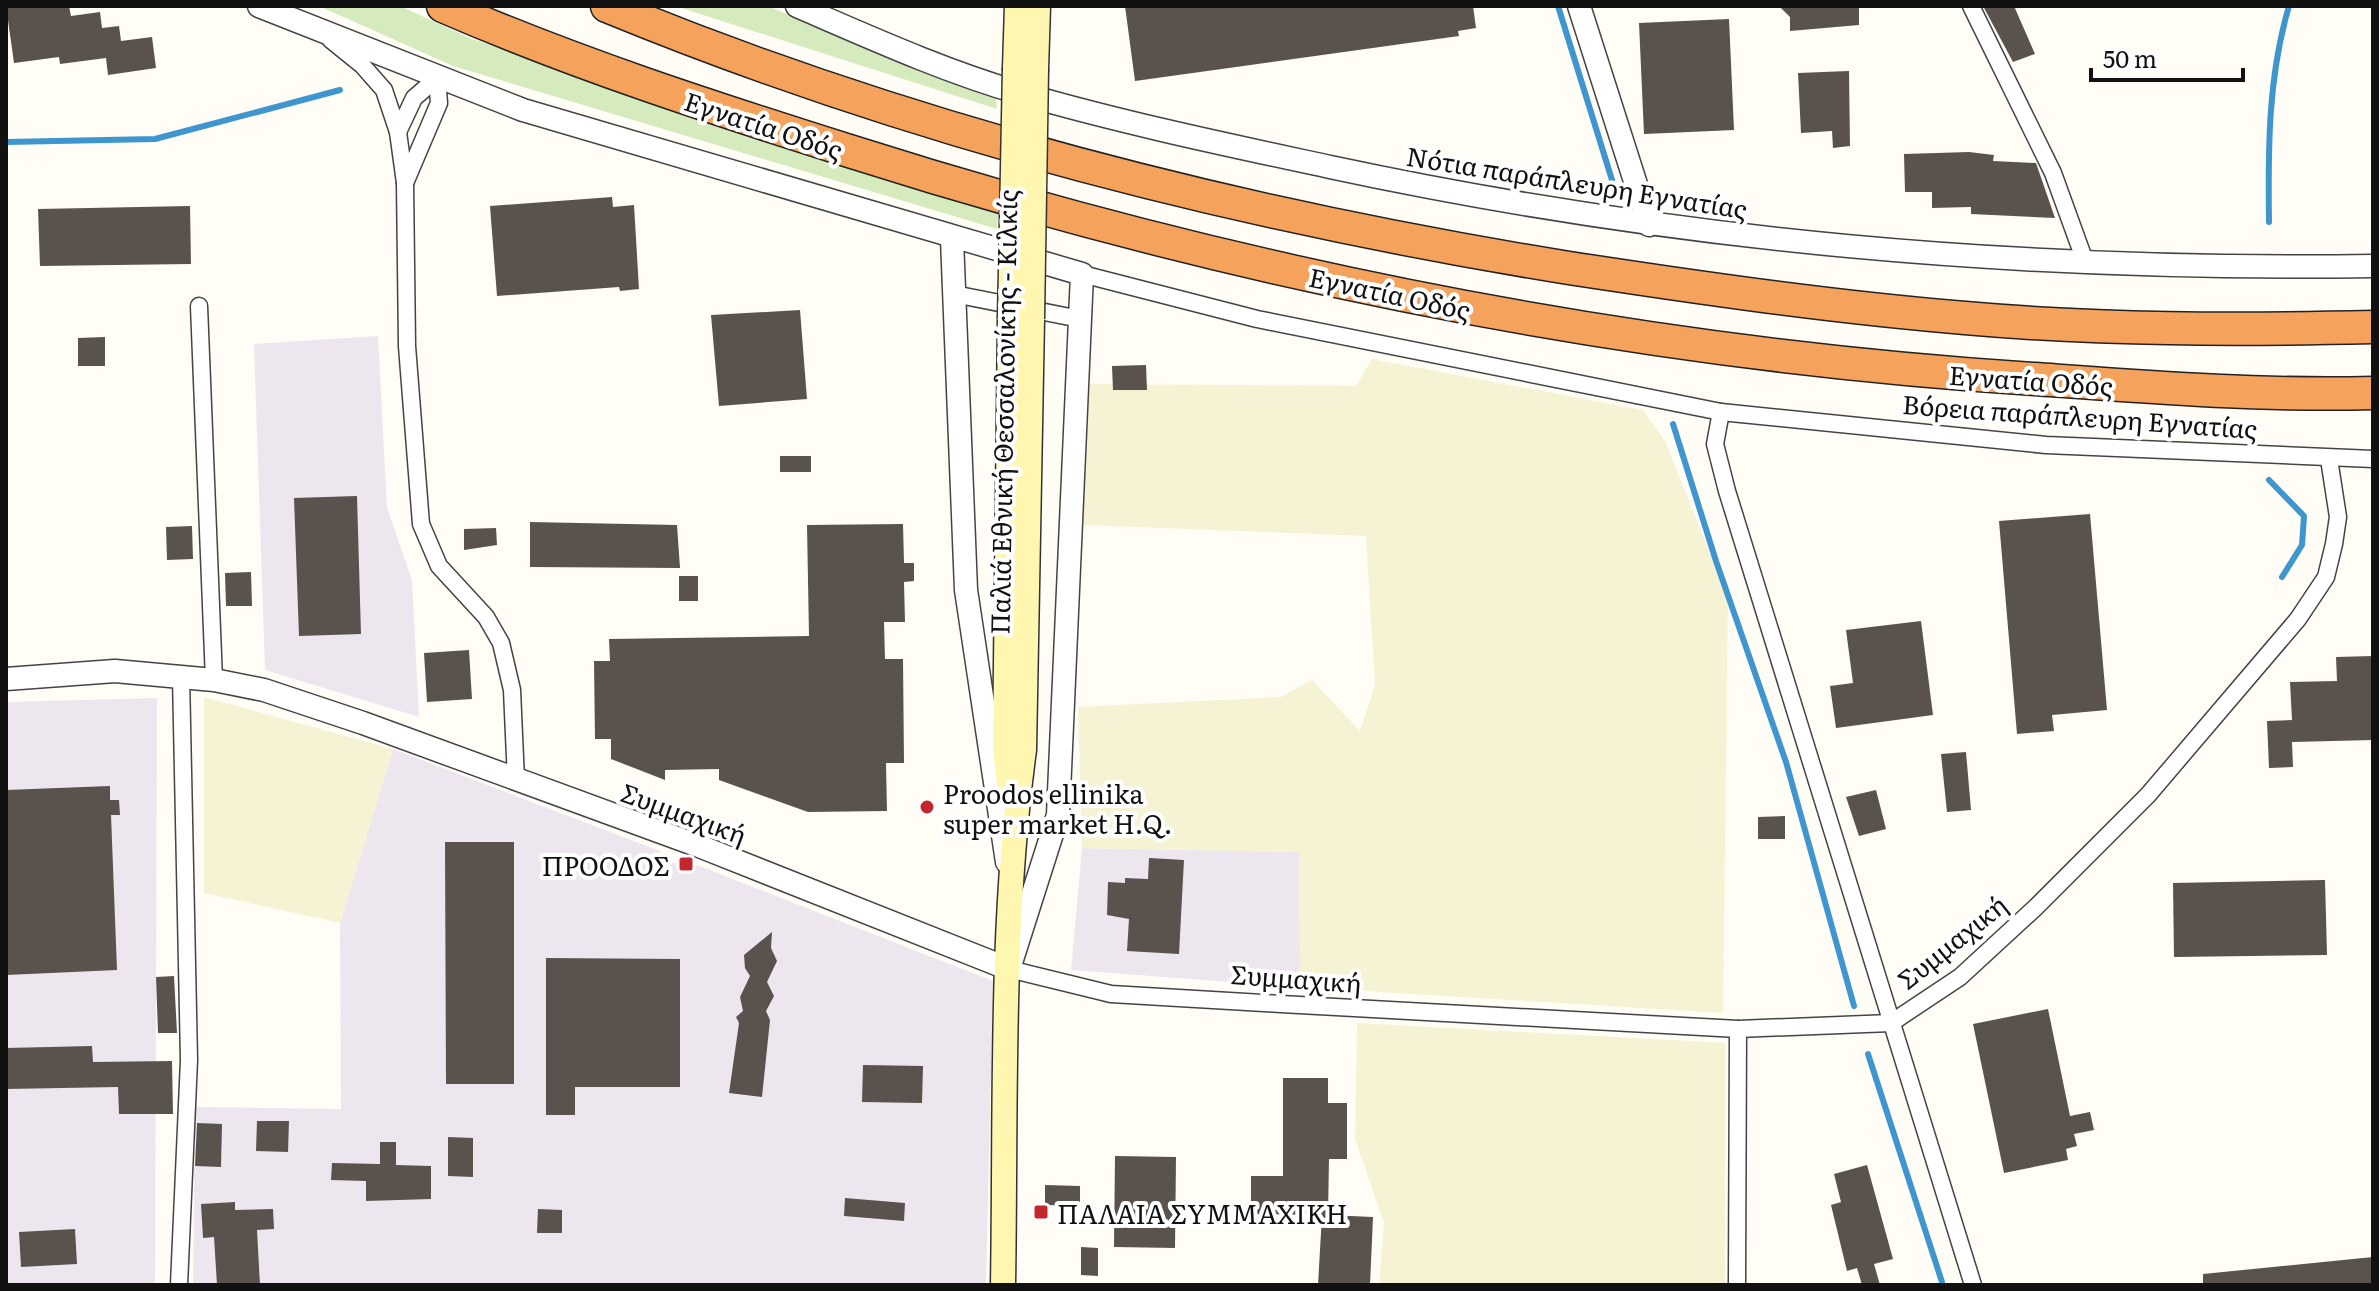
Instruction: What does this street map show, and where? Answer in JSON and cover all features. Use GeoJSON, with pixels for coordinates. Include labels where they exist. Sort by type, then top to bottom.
{"type":"FeatureCollection","features":[{"type":"Feature","properties":{"kind":"highway","name":"Εγνατία Οδός"},"geometry":{"type":"LineString","coordinates":[[443,6],[509,34],[700,104],[924,175],[1173,245],[1394,296],[1612,334],[1793,358],[2155,387],[2373,393]]}},
{"type":"Feature","properties":{"kind":"highway","name":"Εγνατία Οδός"},"geometry":{"type":"LineString","coordinates":[[607,6],[693,41],[931,123],[1179,192],[1406,242],[1791,300],[1968,318],[2093,325],[2373,327]]}},
{"type":"Feature","properties":{"kind":"main road","name":"Παλιά Εθνική Θεσσαλονίκης - Κιλκίς"},"geometry":{"type":"LineString","coordinates":[[1003,1285],[1014,819],[1024,750],[1021,319],[1026,69],[1017,6]]}},
{"type":"Feature","properties":{"kind":"main road","name":"Παλιά Εθνική Θεσσαλονίκης - Κιλκίς"},"geometry":{"type":"LineString","coordinates":[[1026,69],[1038,6]]}},
{"type":"Feature","properties":{"kind":"street","name":"Βόρεια παράπλευρη Εγνατίας"},"geometry":{"type":"LineString","coordinates":[[259,6],[437,78],[608,138],[952,239],[1257,319],[1721,412],[2046,445],[2373,459]]}},
{"type":"Feature","properties":{"kind":"street","name":"Νότια παράπλευρη Εγνατίας"},"geometry":{"type":"LineString","coordinates":[[797,6],[919,57],[1025,95],[1482,199],[1649,225],[1913,255],[2234,268],[2373,266]]}},
{"type":"Feature","properties":{"kind":"street"},"geometry":{"type":"LineString","coordinates":[[1579,6],[1649,225]]}},
{"type":"Feature","properties":{"kind":"street"},"geometry":{"type":"LineString","coordinates":[[1971,6],[2053,173],[2086,264]]}},
{"type":"Feature","properties":{"kind":"street"},"geometry":{"type":"LineString","coordinates":[[317,30],[362,65],[384,90],[398,132],[405,183],[407,346],[421,524],[439,566],[486,617],[501,643],[512,690],[516,780]]}},
{"type":"Feature","properties":{"kind":"street"},"geometry":{"type":"LineString","coordinates":[[398,132],[414,98],[437,78]]}},
{"type":"Feature","properties":{"kind":"street"},"geometry":{"type":"LineString","coordinates":[[405,183],[439,103],[437,78]]}},
{"type":"Feature","properties":{"kind":"street"},"geometry":{"type":"LineString","coordinates":[[952,239],[966,590],[1012,891]]}},
{"type":"Feature","properties":{"kind":"street"},"geometry":{"type":"LineString","coordinates":[[1009,969],[1058,815],[1082,274]]}},
{"type":"Feature","properties":{"kind":"street"},"geometry":{"type":"LineString","coordinates":[[954,294],[1080,319]]}},
{"type":"Feature","properties":{"kind":"street"},"geometry":{"type":"LineString","coordinates":[[199,306],[214,680]]}},
{"type":"Feature","properties":{"kind":"street"},"geometry":{"type":"LineString","coordinates":[[1721,412],[1715,444],[1727,491],[1973,1285]]}},
{"type":"Feature","properties":{"kind":"street","name":"Συμμαχική"},"geometry":{"type":"LineString","coordinates":[[6,679],[115,671],[214,680],[264,690],[699,846],[1009,969],[1111,994],[1738,1029],[1801,1029],[1891,1023],[1960,977],[2035,908],[2148,795],[2298,619],[2326,577],[2334,544],[2338,517],[2329,459]]}},
{"type":"Feature","properties":{"kind":"street"},"geometry":{"type":"LineString","coordinates":[[179,1285],[189,1060],[181,676]]}},
{"type":"Feature","properties":{"kind":"street"},"geometry":{"type":"LineString","coordinates":[[1737,1285],[1738,1029]]}},
{"type":"Feature","properties":{"kind":"shaded area"},"geometry":{"type":"Polygon","coordinates":[[[378,336],[387,508],[412,580],[419,717],[265,670],[254,344],[378,336]]]}},
{"type":"Feature","properties":{"kind":"shaded area"},"geometry":{"type":"Polygon","coordinates":[[[1372,359],[1643,410],[1665,441],[1728,599],[1723,1013],[1300,987],[1299,852],[1082,848],[1078,707],[1281,697],[1312,680],[1360,731],[1375,685],[1366,536],[1083,525],[1088,384],[1356,386],[1372,359]]]}},
{"type":"Feature","properties":{"kind":"shaded area"},"geometry":{"type":"Polygon","coordinates":[[[204,697],[393,749],[340,923],[204,893],[204,697]]]}},
{"type":"Feature","properties":{"kind":"shaded area"},"geometry":{"type":"Polygon","coordinates":[[[157,698],[155,1285],[6,1285],[6,702],[157,698]]]}},
{"type":"Feature","properties":{"kind":"shaded area"},"geometry":{"type":"Polygon","coordinates":[[[393,749],[660,851],[663,858],[689,870],[697,865],[993,981],[986,1285],[193,1285],[195,1107],[341,1109],[340,923],[393,749]]]}},
{"type":"Feature","properties":{"kind":"shaded area"},"geometry":{"type":"Polygon","coordinates":[[[1082,848],[1300,852],[1300,987],[1071,970],[1082,848]]]}},
{"type":"Feature","properties":{"kind":"shaded area"},"geometry":{"type":"Polygon","coordinates":[[[1357,1023],[1725,1043],[1725,1285],[1379,1285],[1384,1223],[1355,1139],[1357,1023]]]}},
{"type":"Feature","properties":{"kind":"green space"},"geometry":{"type":"Polygon","coordinates":[[[319,6],[400,6],[472,39],[999,207],[997,229],[453,66],[319,6]]]}},
{"type":"Feature","properties":{"kind":"green space"},"geometry":{"type":"Polygon","coordinates":[[[675,6],[768,6],[881,55],[995,91],[997,109],[675,6]]]}},
{"type":"Feature","properties":{"kind":"building"},"geometry":{"type":"Polygon","coordinates":[[[6,6],[69,6],[71,16],[100,12],[102,28],[119,26],[121,41],[152,37],[156,68],[108,75],[106,58],[60,64],[59,57],[14,63],[6,6]]]}},
{"type":"Feature","properties":{"kind":"building"},"geometry":{"type":"Polygon","coordinates":[[[1125,6],[1473,6],[1476,28],[1458,31],[1459,36],[1135,81],[1125,6]]]}},
{"type":"Feature","properties":{"kind":"building"},"geometry":{"type":"Polygon","coordinates":[[[1779,6],[1859,6],[1859,25],[1790,31],[1790,17],[1779,6]]]}},
{"type":"Feature","properties":{"kind":"building"},"geometry":{"type":"Polygon","coordinates":[[[1983,6],[2014,6],[2035,54],[2013,62],[1983,6]]]}},
{"type":"Feature","properties":{"kind":"building"},"geometry":{"type":"Polygon","coordinates":[[[1729,19],[1734,130],[1644,134],[1639,23],[1729,19]]]}},
{"type":"Feature","properties":{"kind":"building"},"geometry":{"type":"Polygon","coordinates":[[[1849,71],[1850,146],[1833,148],[1832,131],[1801,133],[1798,73],[1849,71]]]}},
{"type":"Feature","properties":{"kind":"building"},"geometry":{"type":"Polygon","coordinates":[[[1969,152],[1994,155],[1993,161],[2036,163],[2055,218],[1971,214],[1971,207],[1932,208],[1932,192],[1905,192],[1904,154],[1969,152]]]}},
{"type":"Feature","properties":{"kind":"building"},"geometry":{"type":"Polygon","coordinates":[[[612,197],[613,207],[634,205],[639,289],[620,291],[619,287],[497,296],[490,206],[612,197]]]}},
{"type":"Feature","properties":{"kind":"building"},"geometry":{"type":"Polygon","coordinates":[[[190,206],[191,264],[40,266],[38,209],[190,206]]]}},
{"type":"Feature","properties":{"kind":"building"},"geometry":{"type":"Polygon","coordinates":[[[800,310],[807,399],[719,406],[711,315],[800,310]]]}},
{"type":"Feature","properties":{"kind":"building"},"geometry":{"type":"Polygon","coordinates":[[[105,337],[105,366],[78,366],[78,338],[105,337]]]}},
{"type":"Feature","properties":{"kind":"building"},"geometry":{"type":"Polygon","coordinates":[[[1146,365],[1147,390],[1113,390],[1112,366],[1146,365]]]}},
{"type":"Feature","properties":{"kind":"building"},"geometry":{"type":"Polygon","coordinates":[[[780,456],[811,456],[811,472],[780,472],[780,456]]]}},
{"type":"Feature","properties":{"kind":"building"},"geometry":{"type":"Polygon","coordinates":[[[357,496],[361,634],[299,636],[294,498],[357,496]]]}},
{"type":"Feature","properties":{"kind":"building"},"geometry":{"type":"Polygon","coordinates":[[[2090,514],[2107,710],[2052,715],[2054,731],[2017,734],[1999,521],[2090,514]]]}},
{"type":"Feature","properties":{"kind":"building"},"geometry":{"type":"Polygon","coordinates":[[[530,522],[677,525],[680,568],[530,567],[530,522]]]}},
{"type":"Feature","properties":{"kind":"building"},"geometry":{"type":"Polygon","coordinates":[[[903,524],[904,563],[914,563],[914,581],[904,582],[905,622],[884,622],[885,659],[903,659],[904,763],[886,763],[887,811],[808,812],[719,780],[719,769],[665,770],[665,780],[611,759],[611,739],[595,739],[594,661],[610,661],[609,639],[809,636],[807,525],[903,524]]]}},
{"type":"Feature","properties":{"kind":"building"},"geometry":{"type":"Polygon","coordinates":[[[192,526],[193,559],[167,560],[166,527],[192,526]]]}},
{"type":"Feature","properties":{"kind":"building"},"geometry":{"type":"Polygon","coordinates":[[[496,528],[497,545],[464,550],[464,529],[496,528]]]}},
{"type":"Feature","properties":{"kind":"building"},"geometry":{"type":"Polygon","coordinates":[[[251,572],[252,606],[226,606],[225,573],[251,572]]]}},
{"type":"Feature","properties":{"kind":"building"},"geometry":{"type":"Polygon","coordinates":[[[679,576],[698,576],[698,601],[679,601],[679,576]]]}},
{"type":"Feature","properties":{"kind":"building"},"geometry":{"type":"Polygon","coordinates":[[[1921,621],[1933,715],[1836,728],[1830,686],[1853,683],[1846,630],[1921,621]]]}},
{"type":"Feature","properties":{"kind":"building"},"geometry":{"type":"Polygon","coordinates":[[[469,650],[472,699],[427,702],[424,653],[469,650]]]}},
{"type":"Feature","properties":{"kind":"building"},"geometry":{"type":"Polygon","coordinates":[[[2373,656],[2373,740],[2292,742],[2293,767],[2269,768],[2267,721],[2292,720],[2290,682],[2337,681],[2336,657],[2373,656]]]}},
{"type":"Feature","properties":{"kind":"building"},"geometry":{"type":"Polygon","coordinates":[[[1966,752],[1971,810],[1947,812],[1941,754],[1966,752]]]}},
{"type":"Feature","properties":{"kind":"building"},"geometry":{"type":"Polygon","coordinates":[[[110,786],[110,800],[119,800],[120,815],[111,815],[117,970],[6,975],[6,790],[110,786]]]}},
{"type":"Feature","properties":{"kind":"building"},"geometry":{"type":"Polygon","coordinates":[[[1876,790],[1886,829],[1859,836],[1846,797],[1876,790]]]}},
{"type":"Feature","properties":{"kind":"building"},"geometry":{"type":"Polygon","coordinates":[[[1785,816],[1785,839],[1758,839],[1758,817],[1785,816]]]}},
{"type":"Feature","properties":{"kind":"building"},"geometry":{"type":"Polygon","coordinates":[[[445,842],[514,842],[514,1084],[446,1084],[445,842]]]}},
{"type":"Feature","properties":{"kind":"building"},"geometry":{"type":"Polygon","coordinates":[[[1149,858],[1184,860],[1179,954],[1127,951],[1129,919],[1107,915],[1108,882],[1125,883],[1125,878],[1148,879],[1149,858]]]}},
{"type":"Feature","properties":{"kind":"building"},"geometry":{"type":"Polygon","coordinates":[[[2325,880],[2327,955],[2174,957],[2173,883],[2325,880]]]}},
{"type":"Feature","properties":{"kind":"building"},"geometry":{"type":"Polygon","coordinates":[[[772,932],[771,948],[777,961],[767,982],[774,996],[766,1011],[770,1020],[762,1097],[729,1093],[739,1023],[736,1017],[743,1011],[740,997],[750,976],[745,968],[744,955],[772,932]]]}},
{"type":"Feature","properties":{"kind":"building"},"geometry":{"type":"Polygon","coordinates":[[[546,958],[680,959],[680,1087],[575,1087],[575,1115],[546,1115],[546,958]]]}},
{"type":"Feature","properties":{"kind":"building"},"geometry":{"type":"Polygon","coordinates":[[[174,976],[177,1033],[158,1033],[156,977],[174,976]]]}},
{"type":"Feature","properties":{"kind":"building"},"geometry":{"type":"Polygon","coordinates":[[[2048,1009],[2070,1116],[2090,1112],[2094,1130],[2074,1134],[2077,1146],[2066,1149],[2068,1160],[2004,1173],[1973,1024],[2048,1009]]]}},
{"type":"Feature","properties":{"kind":"building"},"geometry":{"type":"Polygon","coordinates":[[[92,1046],[93,1062],[172,1061],[173,1114],[119,1114],[118,1087],[6,1089],[6,1048],[92,1046]]]}},
{"type":"Feature","properties":{"kind":"building"},"geometry":{"type":"Polygon","coordinates":[[[863,1065],[923,1066],[922,1103],[862,1102],[863,1065]]]}},
{"type":"Feature","properties":{"kind":"building"},"geometry":{"type":"Polygon","coordinates":[[[1283,1078],[1328,1078],[1328,1103],[1347,1103],[1347,1159],[1329,1159],[1328,1215],[1373,1217],[1370,1285],[1318,1285],[1322,1215],[1251,1214],[1251,1176],[1283,1176],[1283,1078]]]}},
{"type":"Feature","properties":{"kind":"building"},"geometry":{"type":"Polygon","coordinates":[[[257,1121],[289,1121],[288,1152],[256,1151],[257,1121]]]}},
{"type":"Feature","properties":{"kind":"building"},"geometry":{"type":"Polygon","coordinates":[[[197,1123],[222,1124],[221,1167],[195,1166],[197,1123]]]}},
{"type":"Feature","properties":{"kind":"building"},"geometry":{"type":"Polygon","coordinates":[[[448,1137],[473,1138],[473,1177],[448,1176],[448,1137]]]}},
{"type":"Feature","properties":{"kind":"building"},"geometry":{"type":"Polygon","coordinates":[[[380,1142],[396,1142],[396,1165],[431,1166],[431,1199],[366,1201],[366,1181],[331,1180],[332,1163],[380,1164],[380,1142]]]}},
{"type":"Feature","properties":{"kind":"building"},"geometry":{"type":"Polygon","coordinates":[[[1115,1156],[1176,1157],[1175,1248],[1114,1247],[1115,1156]]]}},
{"type":"Feature","properties":{"kind":"building"},"geometry":{"type":"Polygon","coordinates":[[[1867,1165],[1893,1259],[1874,1264],[1880,1285],[1862,1285],[1857,1268],[1847,1271],[1831,1205],[1841,1202],[1834,1174],[1867,1165]]]}},
{"type":"Feature","properties":{"kind":"building"},"geometry":{"type":"Polygon","coordinates":[[[1045,1185],[1080,1186],[1080,1206],[1045,1205],[1045,1185]]]}},
{"type":"Feature","properties":{"kind":"building"},"geometry":{"type":"Polygon","coordinates":[[[845,1198],[905,1203],[904,1221],[844,1216],[845,1198]]]}},
{"type":"Feature","properties":{"kind":"building"},"geometry":{"type":"Polygon","coordinates":[[[235,1202],[235,1210],[273,1209],[274,1229],[257,1230],[260,1285],[217,1285],[214,1237],[203,1238],[201,1204],[235,1202]]]}},
{"type":"Feature","properties":{"kind":"building"},"geometry":{"type":"Polygon","coordinates":[[[538,1209],[562,1210],[562,1233],[537,1233],[538,1209]]]}},
{"type":"Feature","properties":{"kind":"building"},"geometry":{"type":"Polygon","coordinates":[[[75,1229],[77,1264],[21,1267],[19,1232],[75,1229]]]}},
{"type":"Feature","properties":{"kind":"building"},"geometry":{"type":"Polygon","coordinates":[[[1081,1247],[1098,1248],[1098,1276],[1081,1275],[1081,1247]]]}},
{"type":"Feature","properties":{"kind":"building"},"geometry":{"type":"Polygon","coordinates":[[[2373,1257],[2373,1285],[2203,1285],[2203,1274],[2373,1257]]]}},
{"type":"Feature","properties":{"kind":"waterway"},"geometry":{"type":"LineString","coordinates":[[1558,6],[1612,180]]}},
{"type":"Feature","properties":{"kind":"waterway"},"geometry":{"type":"LineString","coordinates":[[2269,222],[2269,140],[2273,86],[2289,6]]}},
{"type":"Feature","properties":{"kind":"waterway"},"geometry":{"type":"LineString","coordinates":[[6,142],[155,139],[340,90]]}},
{"type":"Feature","properties":{"kind":"waterway"},"geometry":{"type":"LineString","coordinates":[[1673,424],[1716,561],[1786,762],[1854,1006]]}},
{"type":"Feature","properties":{"kind":"waterway"},"geometry":{"type":"LineString","coordinates":[[2269,480],[2304,516],[2302,545],[2282,577]]}},
{"type":"Feature","properties":{"kind":"waterway"},"geometry":{"type":"LineString","coordinates":[[1868,1054],[1942,1282]]}},
{"type":"Feature","properties":{"kind":"place","name":"Proodos ellinika super market H.Q."},"geometry":{"type":"Point","coordinates":[927,807]}},
{"type":"Feature","properties":{"kind":"place","name":"ΠΡΟΟΔΟΣ"},"geometry":{"type":"Point","coordinates":[686,864]}},
{"type":"Feature","properties":{"kind":"place","name":"ΠΑΛΑΙΑ ΣΥΜΜΑΧΙΚΗ"},"geometry":{"type":"Point","coordinates":[1041,1212]}}]}
